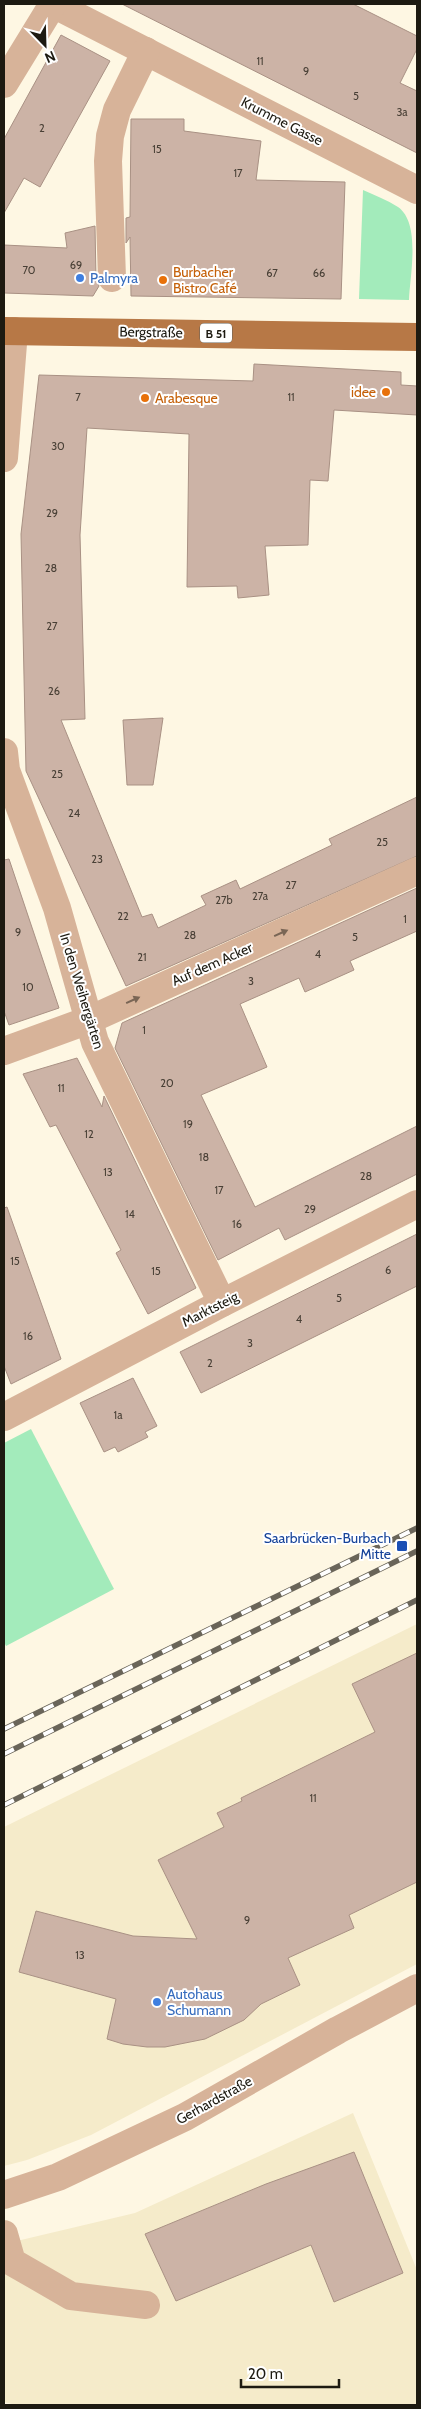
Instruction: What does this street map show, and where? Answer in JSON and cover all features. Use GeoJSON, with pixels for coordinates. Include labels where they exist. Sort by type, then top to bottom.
{"type":"FeatureCollection","features":[{"type":"Feature","properties":{"kind":"main road","name":"Bergstraße"},"geometry":{"type":"LineString","coordinates":[[9,331],[417,336]]}},
{"type":"Feature","properties":{"kind":"street","name":"Krumme Gasse"},"geometry":{"type":"LineString","coordinates":[[53,4],[417,190]]}},
{"type":"Feature","properties":{"kind":"street"},"geometry":{"type":"LineString","coordinates":[[4,84],[53,4]]}},
{"type":"Feature","properties":{"kind":"street"},"geometry":{"type":"LineString","coordinates":[[112,278],[108,161],[110,136],[117,110],[146,51]]}},
{"type":"Feature","properties":{"kind":"street"},"geometry":{"type":"LineString","coordinates":[[4,458],[9,331]]}},
{"type":"Feature","properties":{"kind":"street","name":"In den Weihergärten"},"geometry":{"type":"LineString","coordinates":[[4,752],[6,770],[56,908],[95,1042],[222,1303]]}},
{"type":"Feature","properties":{"kind":"street","name":"Auf dem Acker"},"geometry":{"type":"LineString","coordinates":[[4,1051],[89,1020],[417,871]]}},
{"type":"Feature","properties":{"kind":"street","name":"Marktsteig"},"geometry":{"type":"LineString","coordinates":[[4,1417],[417,1204]]}},
{"type":"Feature","properties":{"kind":"street","name":"Gerhardstraße"},"geometry":{"type":"LineString","coordinates":[[4,2194],[58,2177],[185,2117],[338,2030],[417,1988]]}},
{"type":"Feature","properties":{"kind":"street"},"geometry":{"type":"LineString","coordinates":[[4,2234],[12,2262],[72,2296],[146,2305]]}},
{"type":"Feature","properties":{"kind":"shaded area"},"geometry":{"type":"Polygon","coordinates":[[[417,1624],[417,1964],[91,2135],[27,2160],[4,2166],[4,1827],[417,1624]]]}},
{"type":"Feature","properties":{"kind":"shaded area"},"geometry":{"type":"Polygon","coordinates":[[[353,2113],[417,2270],[417,2405],[16,2405],[4,2402],[4,2244],[135,2213],[353,2113]]]}},
{"type":"Feature","properties":{"kind":"green space"},"geometry":{"type":"Polygon","coordinates":[[[363,190],[398,207],[410,225],[412,264],[409,300],[359,299],[363,190]]]}},
{"type":"Feature","properties":{"kind":"green space"},"geometry":{"type":"Polygon","coordinates":[[[31,1429],[114,1589],[6,1646],[4,1642],[4,1443],[31,1429]]]}},
{"type":"Feature","properties":{"kind":"building"},"geometry":{"type":"Polygon","coordinates":[[[122,4],[353,4],[417,36],[417,49],[400,83],[417,91],[417,153],[122,4]]]}},
{"type":"Feature","properties":{"kind":"building"},"geometry":{"type":"Polygon","coordinates":[[[61,35],[110,61],[40,187],[24,178],[4,213],[4,139],[61,35]]]}},
{"type":"Feature","properties":{"kind":"building"},"geometry":{"type":"Polygon","coordinates":[[[131,119],[184,119],[184,131],[261,141],[256,180],[345,182],[341,299],[131,296],[130,237],[126,243],[126,218],[130,217],[131,119]]]}},
{"type":"Feature","properties":{"kind":"building"},"geometry":{"type":"Polygon","coordinates":[[[95,226],[96,279],[99,286],[93,296],[4,293],[4,245],[67,248],[65,233],[95,226]]]}},
{"type":"Feature","properties":{"kind":"building"},"geometry":{"type":"Polygon","coordinates":[[[254,364],[401,372],[401,385],[417,386],[417,415],[334,410],[328,481],[310,480],[308,545],[265,546],[269,595],[238,598],[237,586],[187,587],[189,434],[87,428],[80,535],[85,719],[61,720],[142,917],[152,914],[158,928],[206,905],[201,896],[236,880],[240,889],[332,845],[329,839],[417,797],[417,856],[126,986],[26,771],[21,534],[39,375],[253,381],[254,364]]]}},
{"type":"Feature","properties":{"kind":"building"},"geometry":{"type":"Polygon","coordinates":[[[163,718],[153,785],[127,785],[123,720],[163,718]]]}},
{"type":"Feature","properties":{"kind":"building"},"geometry":{"type":"Polygon","coordinates":[[[9,859],[59,1008],[9,1025],[4,1011],[4,860],[9,859]]]}},
{"type":"Feature","properties":{"kind":"building"},"geometry":{"type":"Polygon","coordinates":[[[417,888],[417,931],[350,961],[354,970],[305,992],[299,978],[240,1004],[267,1067],[201,1095],[255,1207],[417,1126],[417,1174],[285,1240],[279,1228],[218,1260],[115,1048],[122,1023],[417,888]]]}},
{"type":"Feature","properties":{"kind":"building"},"geometry":{"type":"Polygon","coordinates":[[[77,1058],[102,1107],[104,1096],[196,1288],[148,1314],[116,1253],[121,1250],[56,1125],[50,1127],[23,1074],[77,1058]]]}},
{"type":"Feature","properties":{"kind":"building"},"geometry":{"type":"Polygon","coordinates":[[[7,1207],[61,1359],[11,1384],[4,1366],[4,1208],[7,1207]]]}},
{"type":"Feature","properties":{"kind":"building"},"geometry":{"type":"Polygon","coordinates":[[[417,1234],[417,1286],[201,1393],[180,1352],[417,1234]]]}},
{"type":"Feature","properties":{"kind":"building"},"geometry":{"type":"Polygon","coordinates":[[[133,1378],[157,1426],[145,1432],[148,1437],[118,1452],[115,1447],[104,1452],[80,1403],[133,1378]]]}},
{"type":"Feature","properties":{"kind":"building"},"geometry":{"type":"Polygon","coordinates":[[[417,1653],[417,1882],[349,1915],[354,1928],[288,1958],[300,1985],[261,2004],[244,2020],[205,2039],[165,2047],[147,2047],[123,2044],[107,2039],[116,1999],[19,1972],[36,1911],[133,1936],[197,1939],[158,1860],[224,1827],[217,1813],[242,1801],[241,1798],[375,1732],[352,1684],[417,1653]]]}},
{"type":"Feature","properties":{"kind":"building"},"geometry":{"type":"Polygon","coordinates":[[[354,2152],[403,2273],[334,2302],[311,2245],[176,2301],[145,2234],[266,2184],[354,2152]]]}},
{"type":"Feature","properties":{"kind":"railway"},"geometry":{"type":"LineString","coordinates":[[4,1729],[417,1528]]}},
{"type":"Feature","properties":{"kind":"railway"},"geometry":{"type":"LineString","coordinates":[[4,1754],[417,1551]]}},
{"type":"Feature","properties":{"kind":"railway"},"geometry":{"type":"LineString","coordinates":[[4,1805],[417,1600]]}},
{"type":"Feature","properties":{"kind":"place","name":"Palmyra"},"geometry":{"type":"Point","coordinates":[80,278]}},
{"type":"Feature","properties":{"kind":"place","name":"Burbacher Bistro Café"},"geometry":{"type":"Point","coordinates":[163,280]}},
{"type":"Feature","properties":{"kind":"place","name":"idee"},"geometry":{"type":"Point","coordinates":[386,392]}},
{"type":"Feature","properties":{"kind":"place","name":"Arabesque"},"geometry":{"type":"Point","coordinates":[145,398]}},
{"type":"Feature","properties":{"kind":"place","name":"Saarbrücken-Burbach Mitte"},"geometry":{"type":"Point","coordinates":[402,1546]}},
{"type":"Feature","properties":{"kind":"place","name":"Autohaus Schumann"},"geometry":{"type":"Point","coordinates":[157,2002]}}]}
